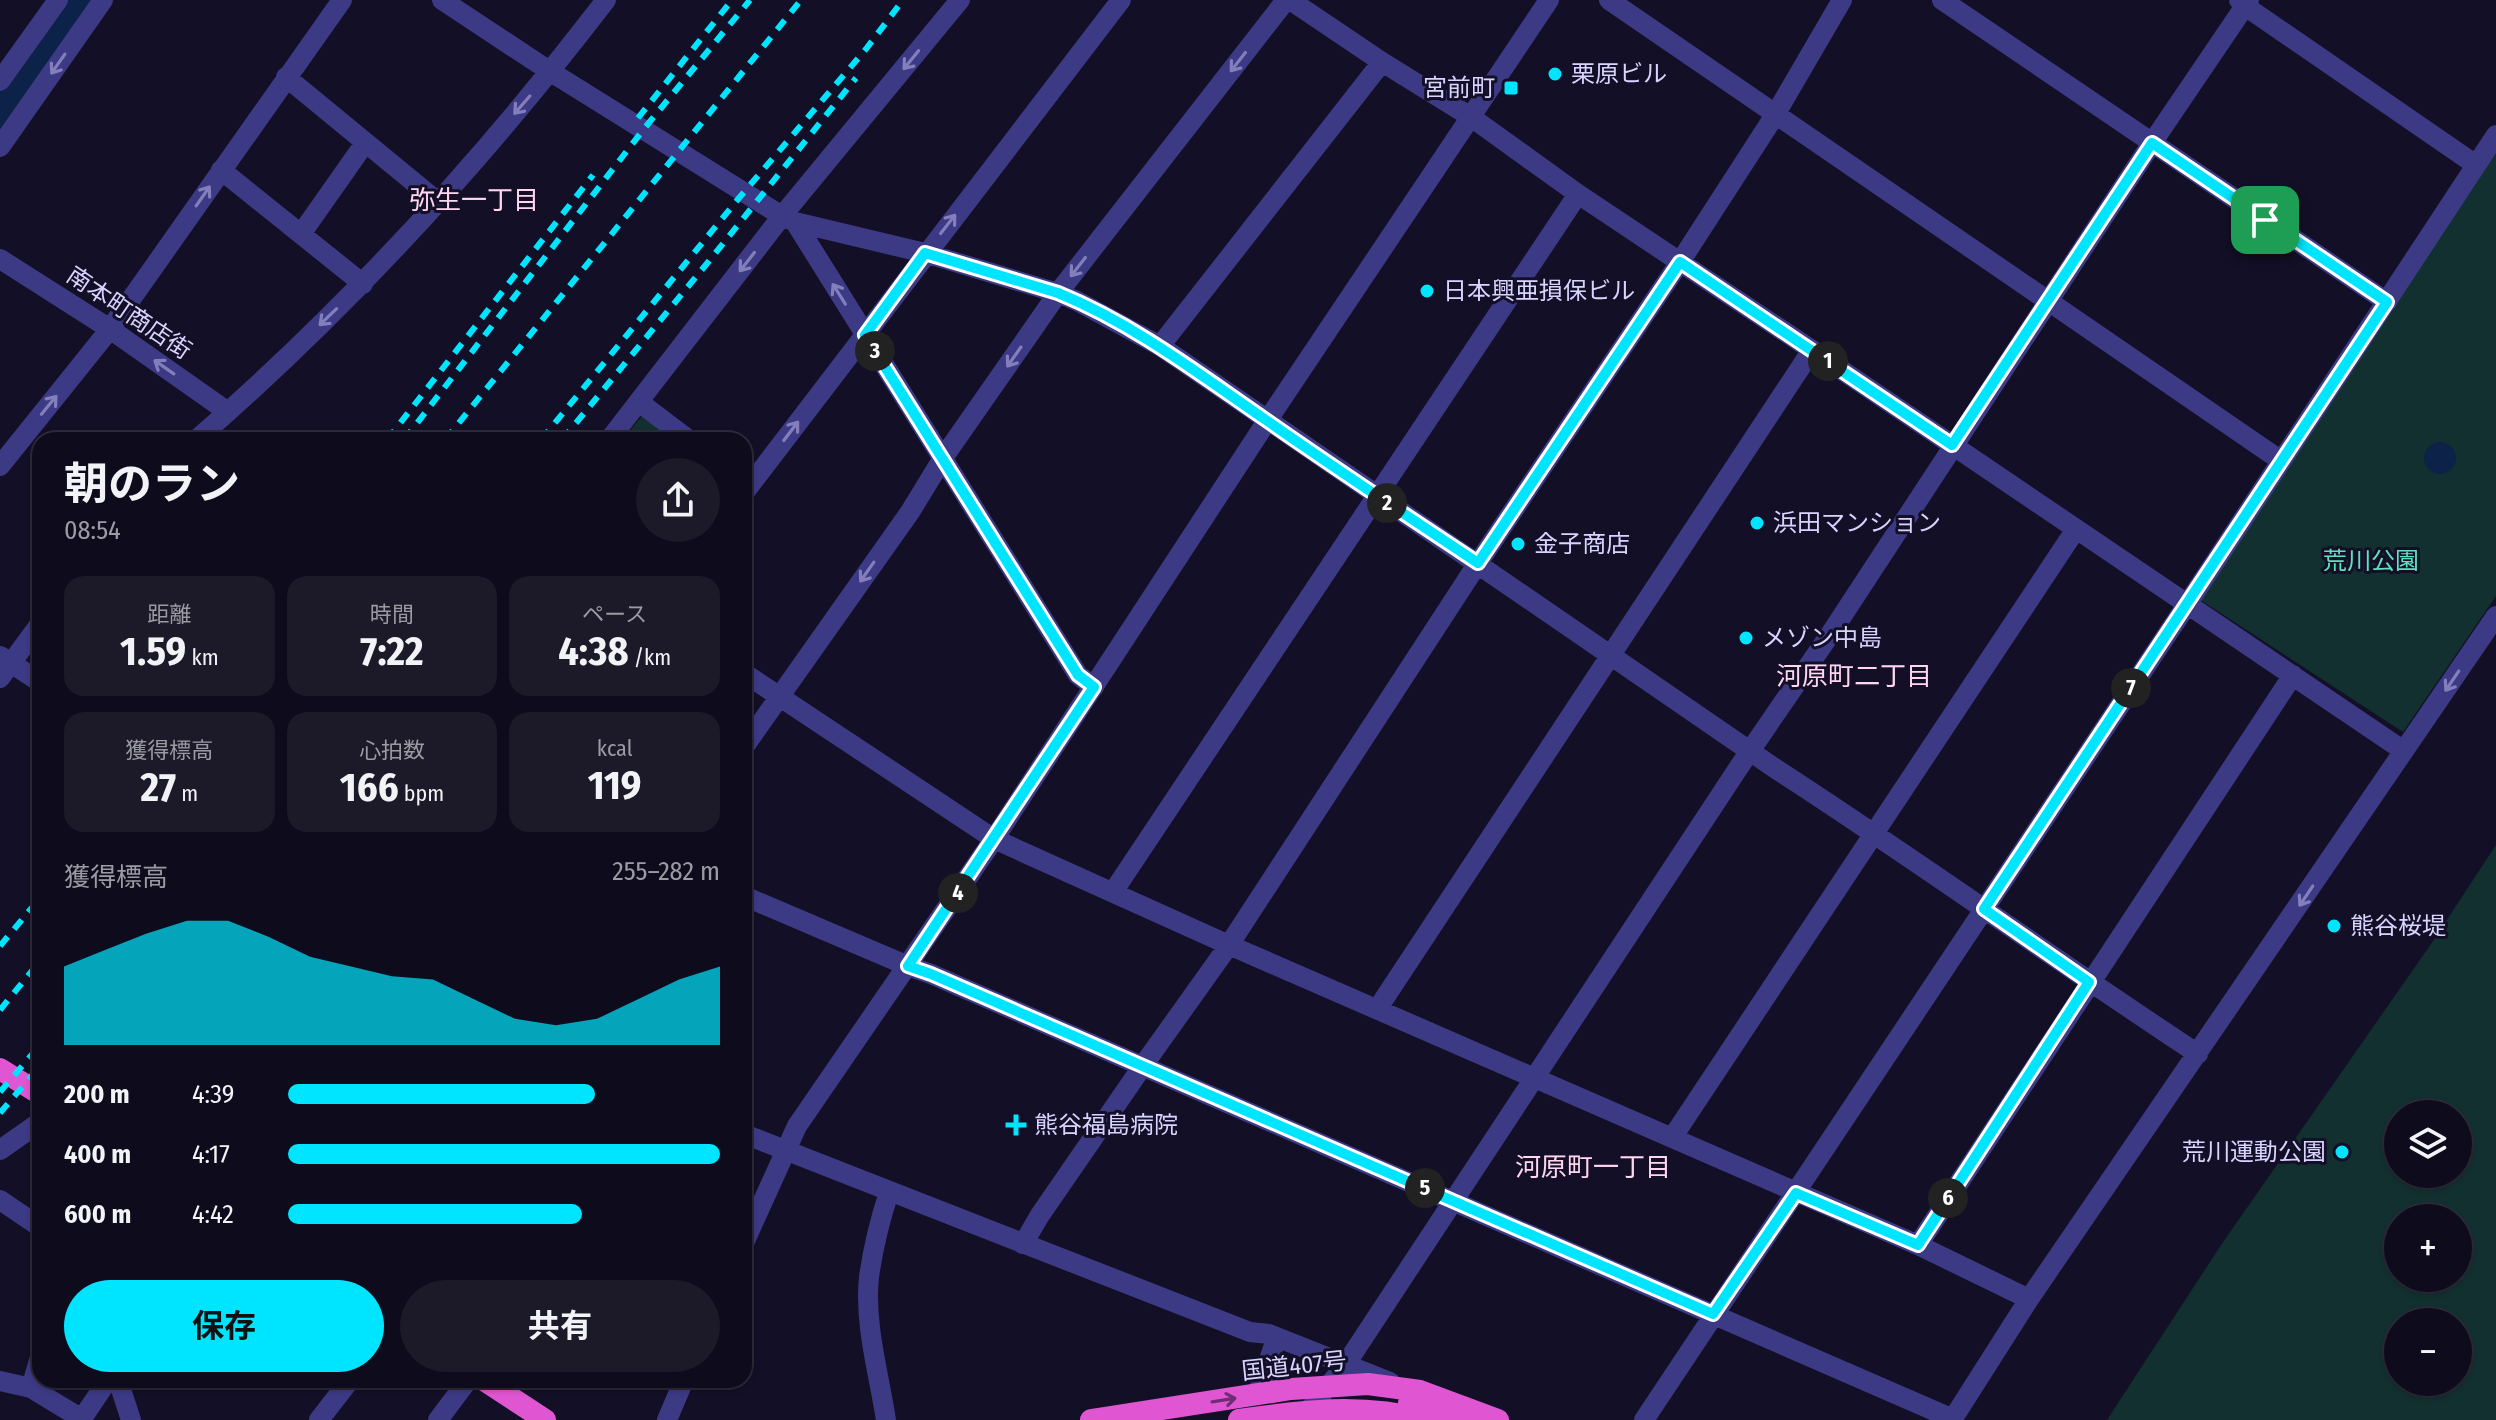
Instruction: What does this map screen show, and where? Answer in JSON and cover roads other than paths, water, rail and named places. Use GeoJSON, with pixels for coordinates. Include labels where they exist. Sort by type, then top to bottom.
{"type":"FeatureCollection","features":[{"type":"Feature","properties":{"kind":"highway"},"geometry":{"type":"LineString","coordinates":[[0,1069],[32,1089]]}},
{"type":"Feature","properties":{"kind":"highway","name":"国道407号"},"geometry":{"type":"LineString","coordinates":[[1091,1420],[1176,1414],[1339,1374],[1368,1384],[1401,1387],[1498,1420]]}},
{"type":"Feature","properties":{"kind":"highway"},"geometry":{"type":"LineString","coordinates":[[1368,1384],[1455,1420]]}},
{"type":"Feature","properties":{"kind":"highway"},"geometry":{"type":"LineString","coordinates":[[496,1388],[545,1420]]}},
{"type":"Feature","properties":{"kind":"highway","name":"国道407号"},"geometry":{"type":"LineString","coordinates":[[1239,1420],[1309,1410],[1359,1409],[1424,1420]]}},
{"type":"Feature","properties":{"kind":"street"},"geometry":{"type":"LineString","coordinates":[[0,81],[58,0]]}},
{"type":"Feature","properties":{"kind":"street"},"geometry":{"type":"LineString","coordinates":[[0,147],[103,0]]}},
{"type":"Feature","properties":{"kind":"street"},"geometry":{"type":"LineString","coordinates":[[0,466],[110,329],[342,0]]}},
{"type":"Feature","properties":{"kind":"street"},"geometry":{"type":"LineString","coordinates":[[442,0],[466,7],[551,72],[788,219],[925,253],[1058,293],[1160,346],[2198,1054]]}},
{"type":"Feature","properties":{"kind":"street"},"geometry":{"type":"LineString","coordinates":[[205,432],[363,284],[551,72],[606,0]]}},
{"type":"Feature","properties":{"kind":"street"},"geometry":{"type":"LineString","coordinates":[[615,432],[960,0]]}},
{"type":"Feature","properties":{"kind":"street"},"geometry":{"type":"LineString","coordinates":[[752,478],[1121,0]]}},
{"type":"Feature","properties":{"kind":"street"},"geometry":{"type":"LineString","coordinates":[[752,735],[910,512],[943,458],[1058,293],[1288,0],[1471,117],[1578,194],[2404,751]]}},
{"type":"Feature","properties":{"kind":"street"},"geometry":{"type":"LineString","coordinates":[[752,1225],[797,1126],[994,839],[1267,421],[1549,0]]}},
{"type":"Feature","properties":{"kind":"street"},"geometry":{"type":"LineString","coordinates":[[1609,0],[2280,460]]}},
{"type":"Feature","properties":{"kind":"street"},"geometry":{"type":"LineString","coordinates":[[1023,1244],[1040,1215],[1229,945],[1478,563],[1680,262],[1775,115],[1842,0]]}},
{"type":"Feature","properties":{"kind":"street"},"geometry":{"type":"LineString","coordinates":[[1942,0],[2387,302]]}},
{"type":"Feature","properties":{"kind":"street"},"geometry":{"type":"LineString","coordinates":[[1309,1410],[1339,1374],[1831,633],[2244,2],[2476,165]]}},
{"type":"Feature","properties":{"kind":"street"},"geometry":{"type":"LineString","coordinates":[[1160,346],[1382,62]]}},
{"type":"Feature","properties":{"kind":"street"},"geometry":{"type":"LineString","coordinates":[[286,77],[438,202]]}},
{"type":"Feature","properties":{"kind":"street"},"geometry":{"type":"LineString","coordinates":[[1644,1420],[2496,135]]}},
{"type":"Feature","properties":{"kind":"street"},"geometry":{"type":"LineString","coordinates":[[301,234],[365,143]]}},
{"type":"Feature","properties":{"kind":"street"},"geometry":{"type":"LineString","coordinates":[[221,170],[363,284]]}},
{"type":"Feature","properties":{"kind":"street"},"geometry":{"type":"LineString","coordinates":[[1113,892],[1578,194]]}},
{"type":"Feature","properties":{"kind":"street"},"geometry":{"type":"LineString","coordinates":[[788,219],[865,335],[1078,675],[1094,687]]}},
{"type":"Feature","properties":{"kind":"street","name":"南本町商店街"},"geometry":{"type":"LineString","coordinates":[[0,259],[110,329],[228,412]]}},
{"type":"Feature","properties":{"kind":"street"},"geometry":{"type":"LineString","coordinates":[[1378,1008],[1812,350]]}},
{"type":"Feature","properties":{"kind":"street"},"geometry":{"type":"LineString","coordinates":[[639,402],[678,432]]}},
{"type":"Feature","properties":{"kind":"street"},"geometry":{"type":"LineString","coordinates":[[1672,1138],[2076,529]]}},
{"type":"Feature","properties":{"kind":"street"},"geometry":{"type":"LineString","coordinates":[[752,899],[931,974],[1953,1419],[2029,1299],[2496,616]]}},
{"type":"Feature","properties":{"kind":"street"},"geometry":{"type":"LineString","coordinates":[[32,633],[3,666],[32,679]]}},
{"type":"Feature","properties":{"kind":"street"},"geometry":{"type":"LineString","coordinates":[[1918,1245],[2293,675]]}},
{"type":"Feature","properties":{"kind":"street"},"geometry":{"type":"LineString","coordinates":[[752,678],[994,839],[1229,945],[1918,1245],[2029,1299]]}},
{"type":"Feature","properties":{"kind":"street"},"geometry":{"type":"LineString","coordinates":[[0,1150],[32,1128]]}},
{"type":"Feature","properties":{"kind":"street"},"geometry":{"type":"LineString","coordinates":[[752,1137],[1250,1332],[1273,1348],[1339,1374],[1401,1387]]}},
{"type":"Feature","properties":{"kind":"street"},"geometry":{"type":"LineString","coordinates":[[886,1420],[870,1320],[869,1279],[880,1216],[889,1192]]}},
{"type":"Feature","properties":{"kind":"street"},"geometry":{"type":"LineString","coordinates":[[0,1200],[32,1222]]}},
{"type":"Feature","properties":{"kind":"street"},"geometry":{"type":"LineString","coordinates":[[1250,1332],[1269,1334],[1339,1374]]}},
{"type":"Feature","properties":{"kind":"street"},"geometry":{"type":"LineString","coordinates":[[1257,1395],[1273,1348]]}},
{"type":"Feature","properties":{"kind":"street"},"geometry":{"type":"LineString","coordinates":[[0,1381],[31,1388],[82,1419],[103,1388]]}},
{"type":"Feature","properties":{"kind":"street"},"geometry":{"type":"LineString","coordinates":[[121,1388],[131,1420]]}},
{"type":"Feature","properties":{"kind":"street"},"geometry":{"type":"LineString","coordinates":[[319,1420],[344,1388]]}},
{"type":"Feature","properties":{"kind":"street"},"geometry":{"type":"LineString","coordinates":[[438,1420],[454,1388]]}},
{"type":"Feature","properties":{"kind":"street"},"geometry":{"type":"LineString","coordinates":[[667,1420],[681,1388]]}},
{"type":"Feature","properties":{"kind":"water"},"geometry":{"type":"Polygon","coordinates":[[[2440,442],[2451,447],[2456,458],[2451,469],[2440,474],[2429,469],[2424,458],[2429,447],[2440,442]]]}},
{"type":"Feature","properties":{"kind":"waterway"},"geometry":{"type":"LineString","coordinates":[[0,111],[78,0]]}},
{"type":"Feature","properties":{"kind":"railway"},"geometry":{"type":"LineString","coordinates":[[638,118],[732,0]]}},
{"type":"Feature","properties":{"kind":"railway"},"geometry":{"type":"LineString","coordinates":[[410,432],[643,130],[750,0]]}},
{"type":"Feature","properties":{"kind":"railway"},"geometry":{"type":"LineString","coordinates":[[451,432],[801,0]]}},
{"type":"Feature","properties":{"kind":"railway"},"geometry":{"type":"LineString","coordinates":[[548,432],[866,49],[903,0]]}},
{"type":"Feature","properties":{"kind":"railway"},"geometry":{"type":"LineString","coordinates":[[569,432],[856,78]]}},
{"type":"Feature","properties":{"kind":"railway"},"geometry":{"type":"LineString","coordinates":[[393,432],[593,175]]}},
{"type":"Feature","properties":{"kind":"railway"},"geometry":{"type":"LineString","coordinates":[[0,946],[32,908]]}},
{"type":"Feature","properties":{"kind":"railway"},"geometry":{"type":"LineString","coordinates":[[0,1010],[32,971]]}},
{"type":"Feature","properties":{"kind":"railway"},"geometry":{"type":"LineString","coordinates":[[0,1092],[32,1054]]}},
{"type":"Feature","properties":{"kind":"railway"},"geometry":{"type":"LineString","coordinates":[[0,1113],[32,1075]]}},
{"type":"Feature","properties":{"kind":"place","name":"栗原ビル"},"geometry":{"type":"Point","coordinates":[1555,74]}},
{"type":"Feature","properties":{"kind":"place","name":"宮前町"},"geometry":{"type":"Point","coordinates":[1511,88]}},
{"type":"Feature","properties":{"kind":"place","name":"日本興亜損保ビル"},"geometry":{"type":"Point","coordinates":[1427,291]}},
{"type":"Feature","properties":{"kind":"place","name":"浜田マンション"},"geometry":{"type":"Point","coordinates":[1757,523]}},
{"type":"Feature","properties":{"kind":"place","name":"金子商店"},"geometry":{"type":"Point","coordinates":[1518,544]}},
{"type":"Feature","properties":{"kind":"place","name":"メゾン中島"},"geometry":{"type":"Point","coordinates":[1746,638]}},
{"type":"Feature","properties":{"kind":"place","name":"熊谷桜堤"},"geometry":{"type":"Point","coordinates":[2334,926]}},
{"type":"Feature","properties":{"kind":"place","name":"熊谷福島病院"},"geometry":{"type":"Point","coordinates":[1016,1125]}},
{"type":"Feature","properties":{"kind":"place","name":"荒川運動公園"},"geometry":{"type":"Point","coordinates":[2342,1152]}},
{"type":"Feature","properties":{"kind":"district","name":"弥生一丁目"},"geometry":{"type":"Point","coordinates":[474,200]}},
{"type":"Feature","properties":{"kind":"district","name":"河原町二丁目"},"geometry":{"type":"Point","coordinates":[1854,676]}},
{"type":"Feature","properties":{"kind":"district","name":"河原町一丁目"},"geometry":{"type":"Point","coordinates":[1593,1167]}},
{"type":"Feature","properties":{"kind":"park label","name":"荒川公園"},"geometry":{"type":"Point","coordinates":[2371,561]}}]}
